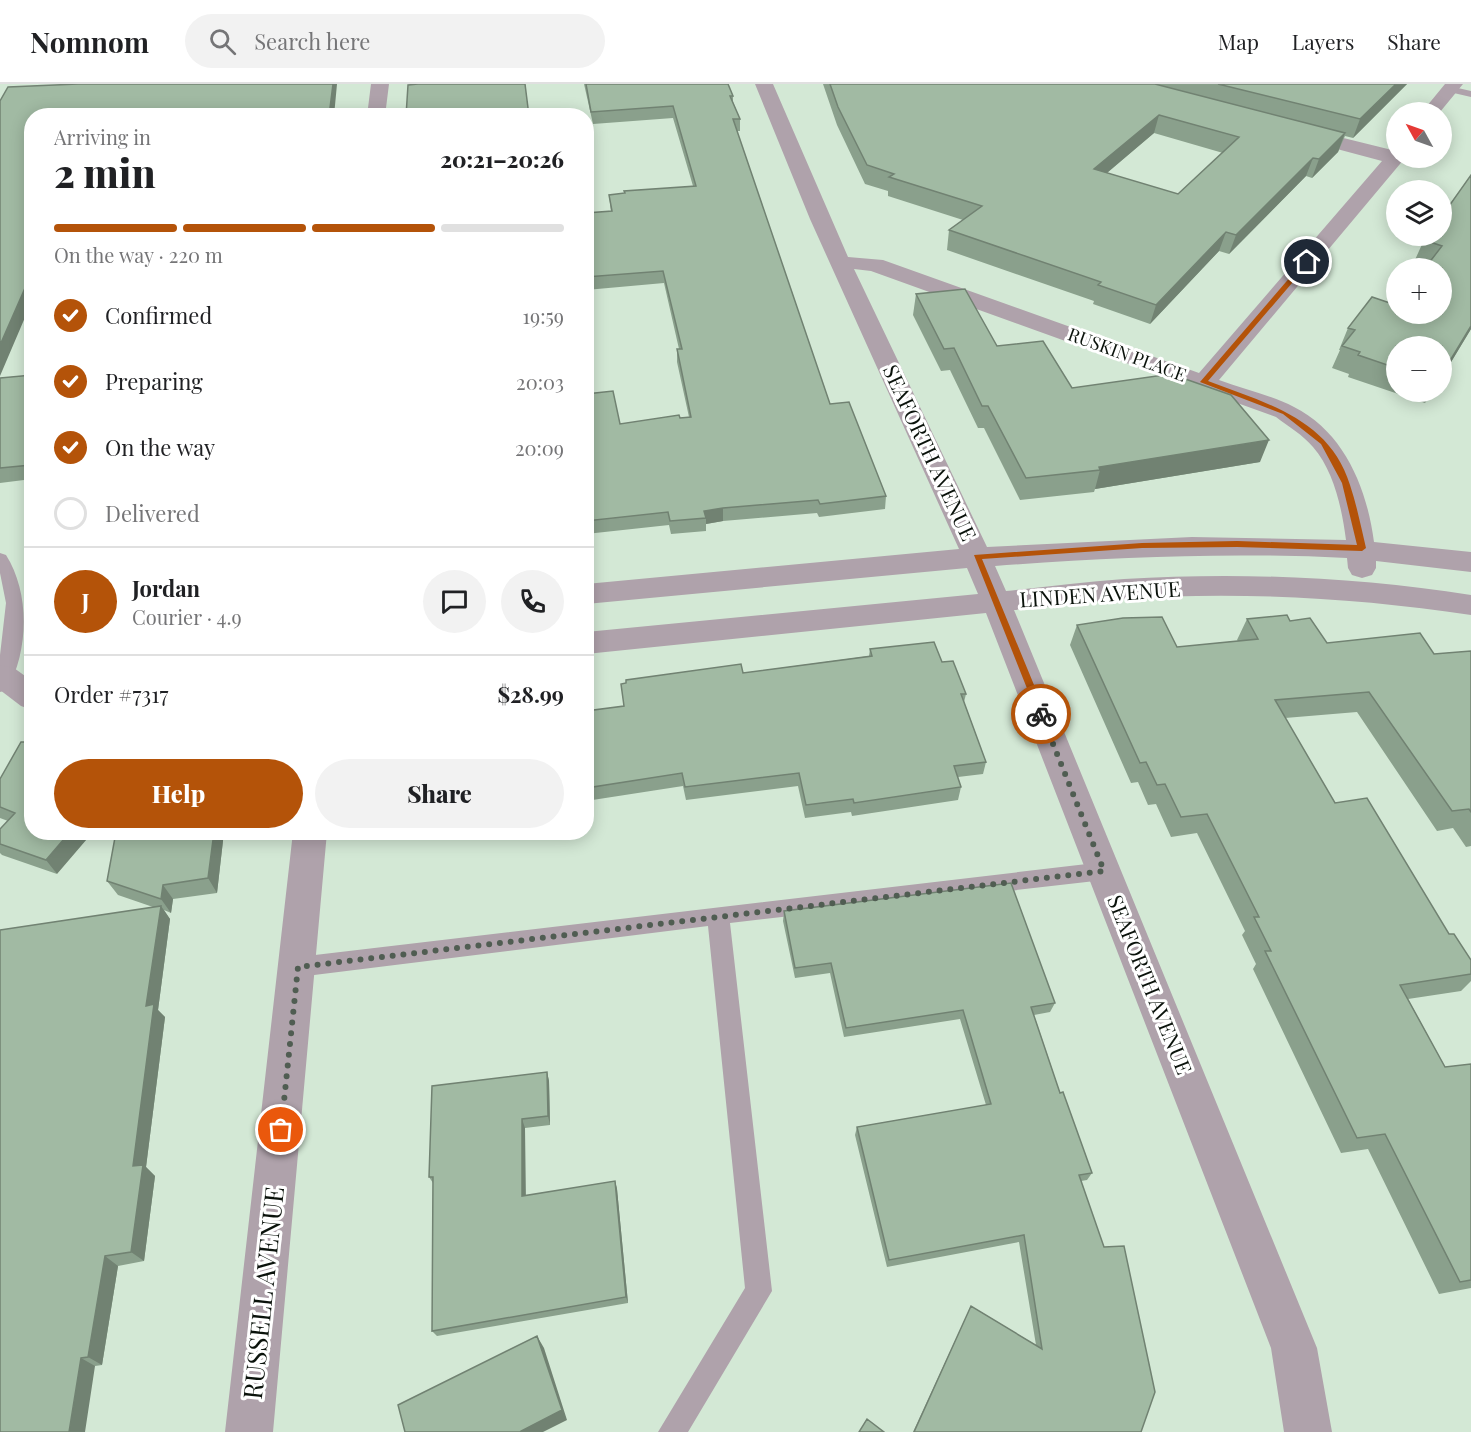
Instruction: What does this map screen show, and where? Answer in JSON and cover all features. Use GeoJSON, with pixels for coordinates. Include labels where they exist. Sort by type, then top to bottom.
{"type":"FeatureCollection","features":[{"type":"Feature","properties":{"kind":"street"},"geometry":{"type":"LineString","coordinates":[[377,108],[380,84]]}},
{"type":"Feature","properties":{"kind":"street","name":"SEAFORTH AVENUE"},"geometry":{"type":"LineString","coordinates":[[764,84],[842,264],[997,603],[1294,1348],[1308,1432]]}},
{"type":"Feature","properties":{"kind":"street"},"geometry":{"type":"LineString","coordinates":[[1439,102],[1451,86]]}},
{"type":"Feature","properties":{"kind":"street"},"geometry":{"type":"LineString","coordinates":[[1283,129],[1386,155]]}},
{"type":"Feature","properties":{"kind":"street"},"geometry":{"type":"LineString","coordinates":[[1204,382],[1387,168]]}},
{"type":"Feature","properties":{"kind":"street","name":"RUSKIN PLACE"},"geometry":{"type":"LineString","coordinates":[[842,264],[856,262],[875,265],[1285,412],[1324,443],[1346,483],[1362,548],[1362,591]]}},
{"type":"Feature","properties":{"kind":"street"},"geometry":{"type":"LineString","coordinates":[[594,593],[976,557],[1142,546],[1237,544],[1362,548],[1471,562]]}},
{"type":"Feature","properties":{"kind":"street","name":"LINDEN AVENUE"},"geometry":{"type":"LineString","coordinates":[[594,642],[1125,589],[1295,586],[1362,591],[1471,605]]}},
{"type":"Feature","properties":{"kind":"street"},"geometry":{"type":"LineString","coordinates":[[9,676],[24,690]]}},
{"type":"Feature","properties":{"kind":"street","name":"RUSSELL AVENUE"},"geometry":{"type":"LineString","coordinates":[[249,1432],[309,840]]}},
{"type":"Feature","properties":{"kind":"lane"},"geometry":{"type":"LineString","coordinates":[[1451,86],[1471,94]]}},
{"type":"Feature","properties":{"kind":"lane"},"geometry":{"type":"LineString","coordinates":[[0,559],[10,570],[17,602],[9,676]]}},
{"type":"Feature","properties":{"kind":"lane"},"geometry":{"type":"LineString","coordinates":[[298,967],[718,915],[1104,871]]}},
{"type":"Feature","properties":{"kind":"lane"},"geometry":{"type":"LineString","coordinates":[[672,1432],[759,1291],[718,915]]}},
{"type":"Feature","properties":{"kind":"building"},"geometry":{"type":"Polygon","coordinates":[[[78,84],[333,84],[330,108],[24,108],[24,290],[0,345],[0,101],[8,87],[78,84]]]}},
{"type":"Feature","properties":{"kind":"building"},"geometry":{"type":"Polygon","coordinates":[[[525,84],[528,108],[407,108],[408,85],[525,84]]]}},
{"type":"Feature","properties":{"kind":"building"},"geometry":{"type":"Polygon","coordinates":[[[586,84],[728,84],[733,96],[730,96],[740,119],[733,119],[830,404],[849,402],[886,496],[820,504],[818,500],[723,508],[704,511],[706,518],[670,521],[668,512],[594,520],[594,393],[613,391],[620,424],[679,415],[680,418],[691,417],[677,349],[682,349],[663,271],[594,276],[594,212],[612,211],[609,195],[625,193],[624,191],[696,186],[673,106],[594,112],[594,108],[590,108],[586,84]]]}},
{"type":"Feature","properties":{"kind":"building"},"geometry":{"type":"Polygon","coordinates":[[[830,84],[1155,84],[1345,133],[1319,159],[1313,158],[1236,235],[1226,232],[1156,305],[1098,285],[1101,282],[949,230],[982,206],[889,177],[894,174],[867,165],[838,107],[830,84]],[[1159,115],[1094,169],[1178,194],[1239,137],[1159,115]]]}},
{"type":"Feature","properties":{"kind":"building"},"geometry":{"type":"Polygon","coordinates":[[[1218,84],[1396,84],[1360,119],[1218,84]]]}},
{"type":"Feature","properties":{"kind":"building"},"geometry":{"type":"Polygon","coordinates":[[[1471,175],[1471,326],[1452,357],[1452,336],[1386,336],[1386,365],[1358,355],[1360,352],[1342,346],[1355,330],[1348,328],[1372,297],[1386,302],[1386,324],[1452,324],[1452,258],[1433,258],[1442,246],[1452,246],[1452,202],[1471,175]]]}},
{"type":"Feature","properties":{"kind":"building"},"geometry":{"type":"Polygon","coordinates":[[[965,289],[997,346],[1043,341],[1072,388],[1171,374],[1231,395],[1269,440],[1099,467],[1100,470],[1026,478],[988,406],[982,406],[954,348],[944,349],[916,294],[965,289]]]}},
{"type":"Feature","properties":{"kind":"building"},"geometry":{"type":"Polygon","coordinates":[[[24,376],[24,466],[0,468],[0,378],[24,376]]]}},
{"type":"Feature","properties":{"kind":"building"},"geometry":{"type":"Polygon","coordinates":[[[1287,615],[1290,621],[1310,618],[1327,643],[1420,633],[1434,654],[1471,651],[1471,812],[1469,809],[1452,811],[1369,692],[1275,700],[1335,803],[1367,798],[1449,934],[1454,934],[1471,960],[1471,974],[1400,985],[1445,1067],[1471,1064],[1471,1280],[1460,1282],[1385,1134],[1357,1138],[1265,951],[1271,951],[1254,917],[1259,917],[1207,814],[1181,817],[1165,784],[1157,785],[1146,762],[1140,763],[1077,625],[1123,618],[1162,617],[1177,647],[1258,639],[1247,619],[1287,615]]]}},
{"type":"Feature","properties":{"kind":"building"},"geometry":{"type":"Polygon","coordinates":[[[934,642],[942,662],[953,661],[966,694],[961,694],[986,762],[954,766],[961,787],[854,803],[853,799],[806,805],[799,773],[685,787],[682,773],[594,787],[594,710],[624,706],[621,684],[626,683],[626,680],[741,664],[743,673],[872,656],[870,649],[934,642]]]}},
{"type":"Feature","properties":{"kind":"building"},"geometry":{"type":"Polygon","coordinates":[[[21,742],[24,742],[24,840],[63,840],[46,860],[0,844],[0,829],[15,813],[0,807],[0,779],[21,742]]]}},
{"type":"Feature","properties":{"kind":"building"},"geometry":{"type":"Polygon","coordinates":[[[115,840],[213,840],[208,878],[163,885],[161,899],[107,881],[115,840]]]}},
{"type":"Feature","properties":{"kind":"building"},"geometry":{"type":"Polygon","coordinates":[[[1011,883],[1055,1003],[1031,1007],[1060,1093],[1063,1092],[1092,1173],[1079,1175],[1104,1247],[1124,1246],[1155,1392],[1141,1432],[914,1432],[971,1306],[1042,1349],[1024,1235],[889,1260],[857,1127],[991,1104],[963,1010],[846,1028],[831,963],[795,968],[784,911],[1011,883]]]}},
{"type":"Feature","properties":{"kind":"building"},"geometry":{"type":"Polygon","coordinates":[[[161,906],[146,1006],[154,1004],[133,1166],[143,1165],[131,1252],[105,1256],[88,1357],[81,1358],[69,1432],[0,1432],[0,930],[161,906]]]}},
{"type":"Feature","properties":{"kind":"building"},"geometry":{"type":"Polygon","coordinates":[[[547,1072],[548,1116],[522,1119],[522,1196],[615,1181],[626,1297],[432,1331],[433,1177],[429,1177],[432,1086],[547,1072]]]}},
{"type":"Feature","properties":{"kind":"building"},"geometry":{"type":"Polygon","coordinates":[[[537,1336],[562,1410],[520,1432],[405,1432],[398,1405],[537,1336]]]}},
{"type":"Feature","properties":{"kind":"building"},"geometry":{"type":"Polygon","coordinates":[[[867,1419],[884,1432],[859,1432],[867,1419]]]}},
{"type":"Feature","properties":{"kind":"way so far"},"geometry":{"type":"LineString","coordinates":[[281,1130],[298,967],[718,915],[1104,871],[1041,714]]}},
{"type":"Feature","properties":{"kind":"route"},"geometry":{"type":"LineString","coordinates":[[1041,714],[997,603],[976,557],[1142,546],[1237,544],[1362,548],[1346,483],[1324,443],[1285,412],[1204,382],[1307,262]]}}]}
